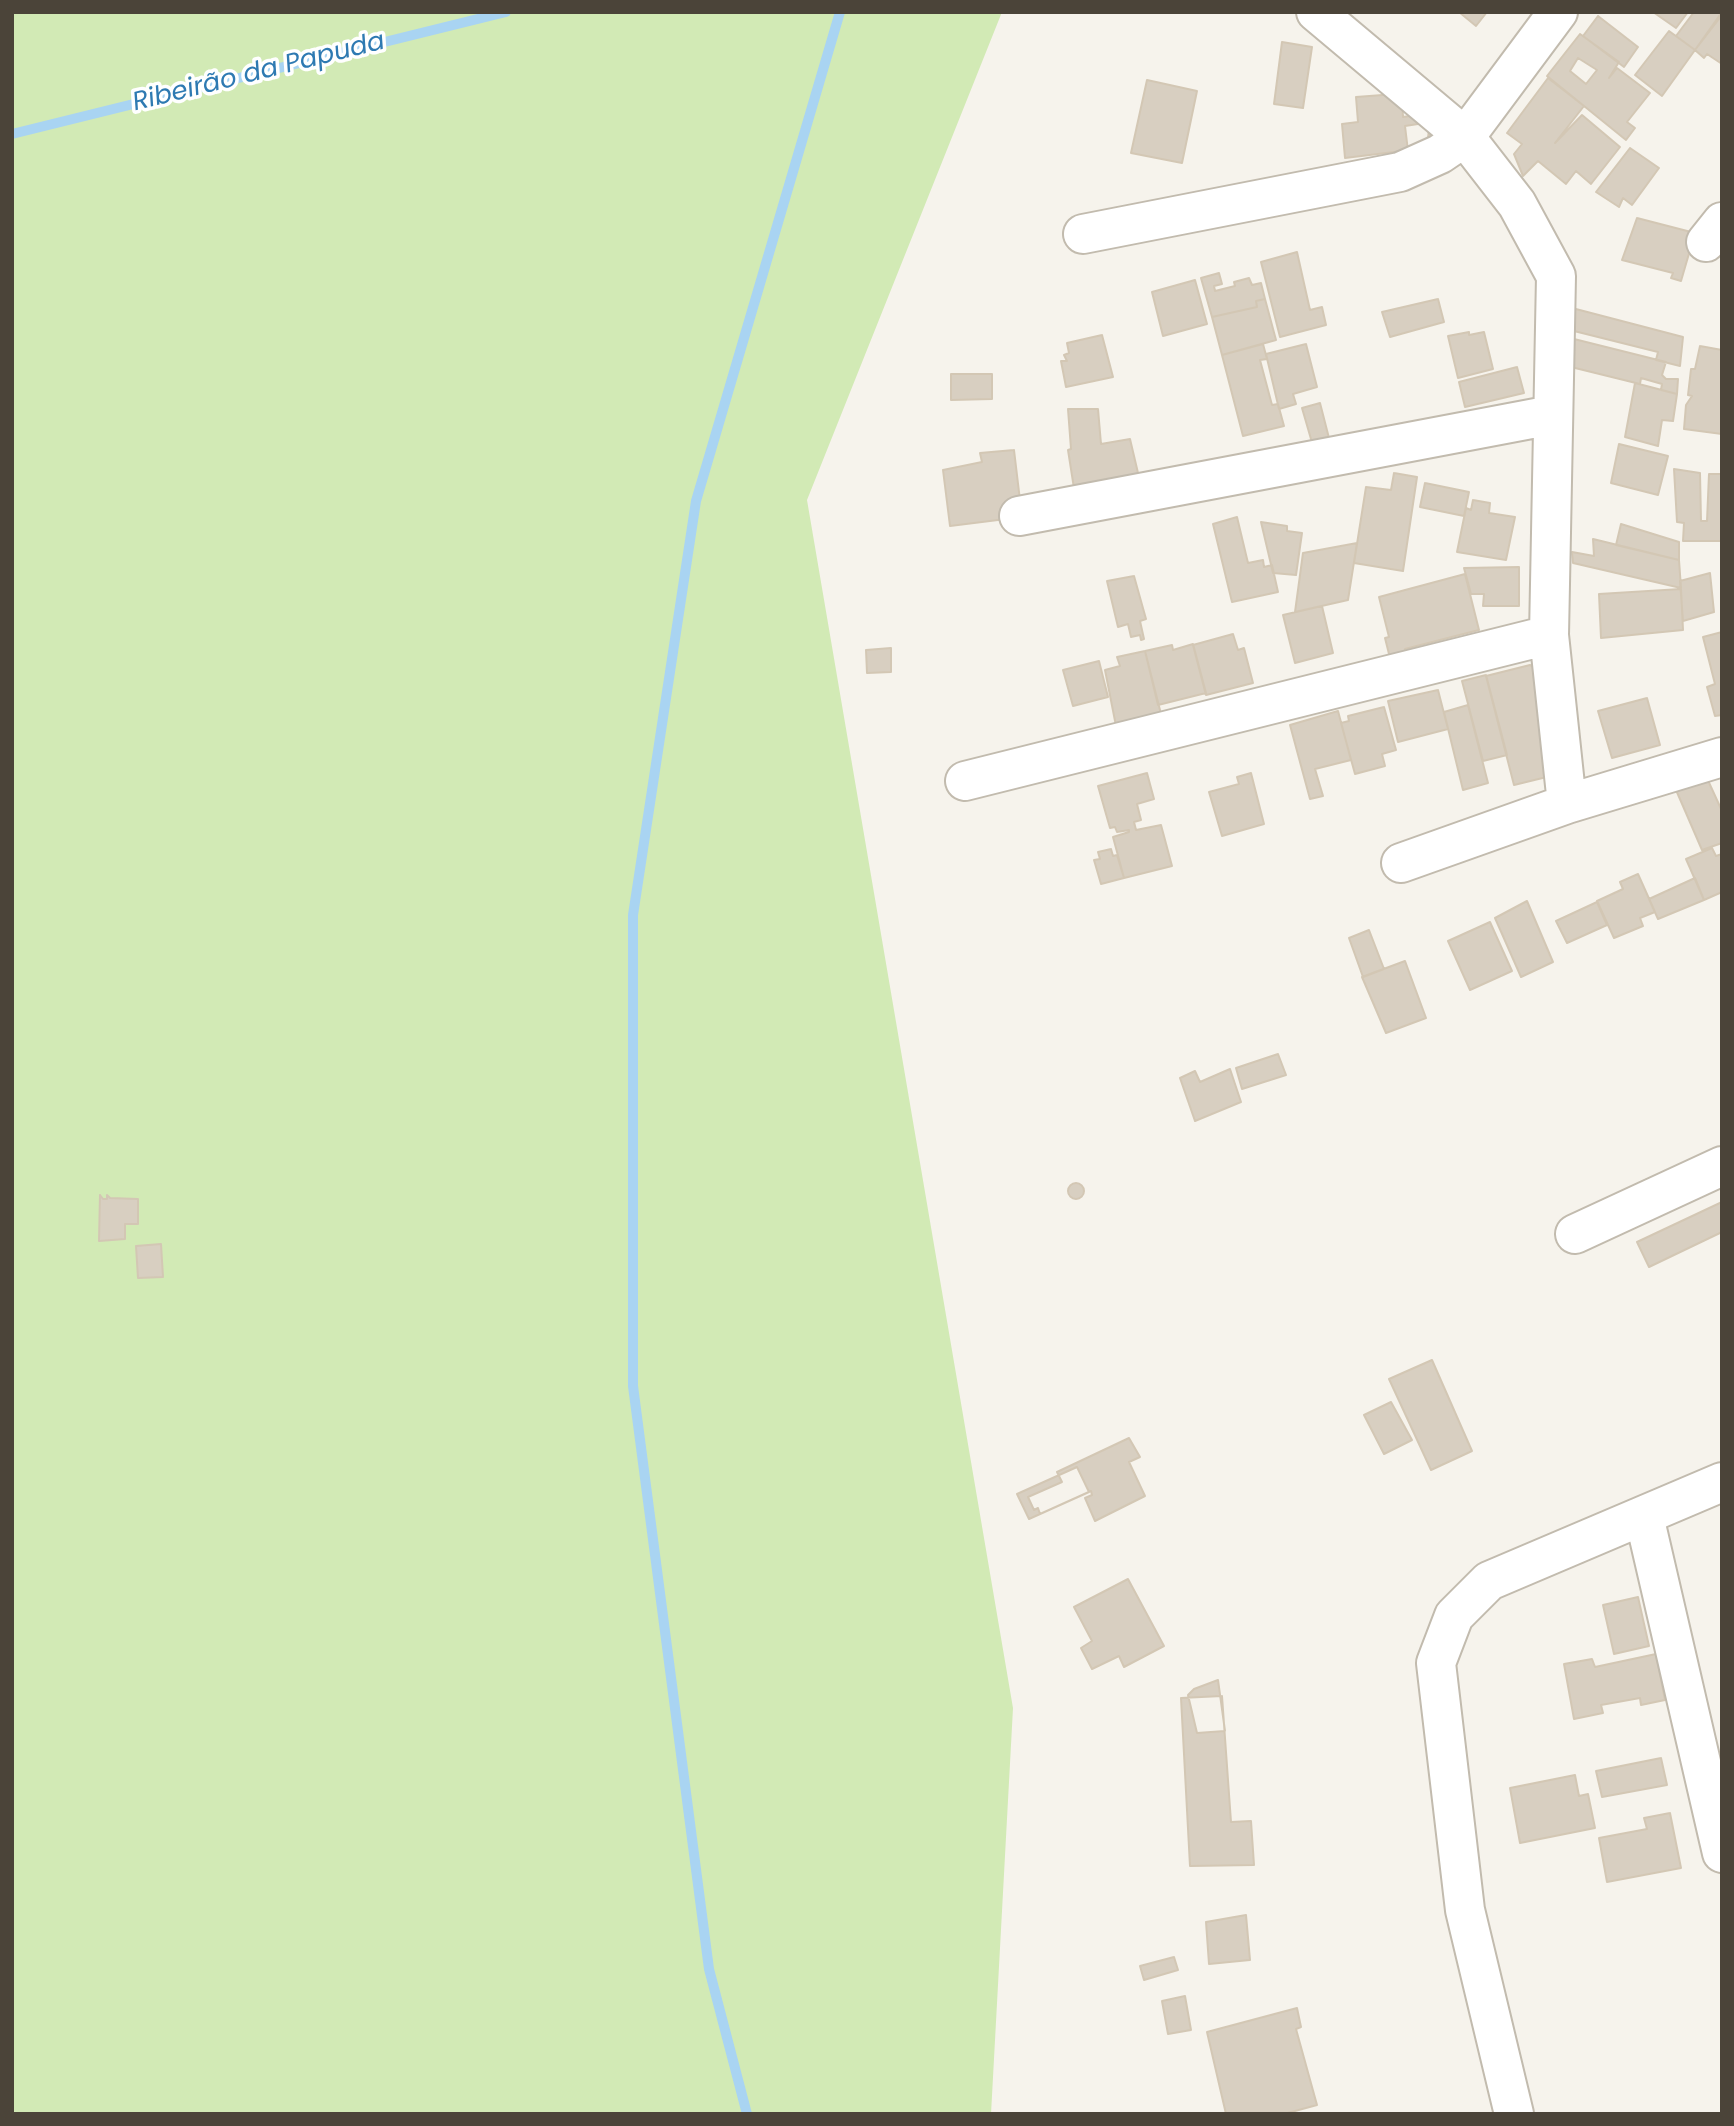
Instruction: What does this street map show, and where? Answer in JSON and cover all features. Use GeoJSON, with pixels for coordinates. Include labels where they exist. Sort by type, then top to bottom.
{"type":"FeatureCollection","features":[{"type":"Feature","properties":{"kind":"street"},"geometry":{"type":"LineString","coordinates":[[1316,12],[1465,137],[1517,204],[1556,276],[1549,635],[1567,804]]}},
{"type":"Feature","properties":{"kind":"street"},"geometry":{"type":"LineString","coordinates":[[1083,234],[1400,172],[1440,154],[1465,137],[1558,12]]}},
{"type":"Feature","properties":{"kind":"street"},"geometry":{"type":"LineString","coordinates":[[1019,516],[1552,415]]}},
{"type":"Feature","properties":{"kind":"street"},"geometry":{"type":"LineString","coordinates":[[965,781],[1549,635]]}},
{"type":"Feature","properties":{"kind":"street"},"geometry":{"type":"LineString","coordinates":[[1401,863],[1567,804],[1722,757]]}},
{"type":"Feature","properties":{"kind":"street"},"geometry":{"type":"LineString","coordinates":[[1576,1234],[1722,1166]]}},
{"type":"Feature","properties":{"kind":"street"},"geometry":{"type":"LineString","coordinates":[[1514,2114],[1465,1910],[1436,1663],[1454,1616],[1489,1581],[1722,1482]]}},
{"type":"Feature","properties":{"kind":"street"},"geometry":{"type":"LineString","coordinates":[[1644,1516],[1722,1853]]}},
{"type":"Feature","properties":{"kind":"green space"},"geometry":{"type":"Polygon","coordinates":[[[12,12],[1002,12],[807,500],[1013,1708],[991,2114],[12,2114],[12,12]]]}},
{"type":"Feature","properties":{"kind":"building"},"geometry":{"type":"Polygon","coordinates":[[[1459,12],[1487,12],[1476,26],[1459,12]]]}},
{"type":"Feature","properties":{"kind":"building"},"geometry":{"type":"Polygon","coordinates":[[[1653,12],[1688,12],[1676,28],[1653,12]]]}},
{"type":"Feature","properties":{"kind":"building"},"geometry":{"type":"Polygon","coordinates":[[[1694,12],[1722,12],[1695,50],[1676,36],[1694,12]]]}},
{"type":"Feature","properties":{"kind":"building"},"geometry":{"type":"Polygon","coordinates":[[[1722,15],[1722,64],[1707,54],[1704,58],[1695,50],[1722,15]]]}},
{"type":"Feature","properties":{"kind":"building"},"geometry":{"type":"Polygon","coordinates":[[[1598,16],[1638,47],[1624,67],[1583,36],[1598,16]]]}},
{"type":"Feature","properties":{"kind":"building"},"geometry":{"type":"Polygon","coordinates":[[[1669,31],[1695,50],[1662,96],[1635,75],[1669,31]]]}},
{"type":"Feature","properties":{"kind":"building"},"geometry":{"type":"Polygon","coordinates":[[[1580,34],[1619,62],[1609,78],[1617,68],[1650,93],[1627,122],[1635,128],[1626,140],[1547,76],[1580,34]],[[1578,58],[1570,71],[1586,84],[1597,70],[1578,58]]]}},
{"type":"Feature","properties":{"kind":"building"},"geometry":{"type":"Polygon","coordinates":[[[1282,42],[1312,47],[1303,108],[1274,104],[1282,42]]]}},
{"type":"Feature","properties":{"kind":"building"},"geometry":{"type":"Polygon","coordinates":[[[1548,78],[1584,106],[1555,143],[1582,115],[1620,147],[1591,184],[1576,171],[1566,184],[1538,161],[1523,176],[1514,154],[1522,144],[1507,133],[1548,78]]]}},
{"type":"Feature","properties":{"kind":"building"},"geometry":{"type":"Polygon","coordinates":[[[1147,80],[1197,91],[1182,163],[1131,153],[1147,80]]]}},
{"type":"Feature","properties":{"kind":"building"},"geometry":{"type":"Polygon","coordinates":[[[1396,94],[1402,99],[1403,117],[1417,115],[1430,119],[1427,148],[1345,158],[1342,124],[1358,122],[1356,97],[1396,94]]]}},
{"type":"Feature","properties":{"kind":"building"},"geometry":{"type":"Polygon","coordinates":[[[1417,113],[1432,121],[1426,149],[1408,151],[1405,126],[1418,124],[1417,113]]]}},
{"type":"Feature","properties":{"kind":"building"},"geometry":{"type":"Polygon","coordinates":[[[1630,148],[1659,168],[1632,205],[1623,198],[1619,207],[1596,192],[1630,148]]]}},
{"type":"Feature","properties":{"kind":"building"},"geometry":{"type":"Polygon","coordinates":[[[1637,218],[1695,233],[1681,281],[1671,278],[1673,273],[1622,260],[1637,218]]]}},
{"type":"Feature","properties":{"kind":"building"},"geometry":{"type":"Polygon","coordinates":[[[1297,252],[1310,310],[1322,307],[1326,325],[1280,337],[1261,262],[1297,252]]]}},
{"type":"Feature","properties":{"kind":"building"},"geometry":{"type":"Polygon","coordinates":[[[1219,273],[1222,284],[1214,286],[1215,291],[1235,286],[1234,282],[1249,278],[1252,285],[1261,283],[1265,299],[1256,301],[1257,307],[1212,317],[1201,278],[1219,273]]]}},
{"type":"Feature","properties":{"kind":"building"},"geometry":{"type":"Polygon","coordinates":[[[1195,280],[1207,324],[1163,336],[1152,292],[1195,280]]]}},
{"type":"Feature","properties":{"kind":"building"},"geometry":{"type":"Polygon","coordinates":[[[1265,299],[1276,340],[1222,355],[1212,317],[1257,307],[1256,301],[1265,299]]]}},
{"type":"Feature","properties":{"kind":"building"},"geometry":{"type":"Polygon","coordinates":[[[1438,299],[1444,322],[1390,337],[1382,312],[1438,299]]]}},
{"type":"Feature","properties":{"kind":"building"},"geometry":{"type":"Polygon","coordinates":[[[1572,308],[1683,337],[1680,366],[1656,360],[1658,352],[1570,330],[1572,308]]]}},
{"type":"Feature","properties":{"kind":"building"},"geometry":{"type":"Polygon","coordinates":[[[1469,332],[1469,335],[1484,332],[1493,369],[1458,378],[1448,336],[1469,332]]]}},
{"type":"Feature","properties":{"kind":"building"},"geometry":{"type":"Polygon","coordinates":[[[1102,335],[1113,377],[1066,387],[1061,361],[1067,361],[1064,355],[1069,353],[1067,343],[1102,335]]]}},
{"type":"Feature","properties":{"kind":"building"},"geometry":{"type":"Polygon","coordinates":[[[1570,338],[1666,362],[1662,375],[1666,379],[1678,379],[1677,394],[1661,390],[1662,384],[1641,378],[1640,384],[1567,366],[1570,338]]]}},
{"type":"Feature","properties":{"kind":"building"},"geometry":{"type":"Polygon","coordinates":[[[1263,344],[1267,359],[1260,360],[1272,405],[1278,404],[1284,426],[1243,436],[1222,355],[1263,344]]]}},
{"type":"Feature","properties":{"kind":"building"},"geometry":{"type":"Polygon","coordinates":[[[1306,344],[1317,387],[1293,394],[1296,404],[1279,409],[1266,354],[1306,344]]]}},
{"type":"Feature","properties":{"kind":"building"},"geometry":{"type":"Polygon","coordinates":[[[1700,346],[1722,350],[1722,434],[1684,429],[1686,405],[1692,396],[1688,395],[1691,369],[1695,369],[1700,346]]]}},
{"type":"Feature","properties":{"kind":"building"},"geometry":{"type":"Polygon","coordinates":[[[1517,367],[1524,393],[1465,407],[1459,382],[1517,367]]]}},
{"type":"Feature","properties":{"kind":"building"},"geometry":{"type":"Polygon","coordinates":[[[951,374],[992,374],[992,399],[951,400],[951,374]]]}},
{"type":"Feature","properties":{"kind":"building"},"geometry":{"type":"Polygon","coordinates":[[[1635,383],[1677,394],[1673,421],[1662,420],[1658,446],[1625,437],[1635,383]]]}},
{"type":"Feature","properties":{"kind":"building"},"geometry":{"type":"Polygon","coordinates":[[[1320,403],[1330,442],[1313,446],[1302,408],[1320,403]]]}},
{"type":"Feature","properties":{"kind":"building"},"geometry":{"type":"Polygon","coordinates":[[[1068,409],[1098,409],[1101,444],[1130,439],[1142,490],[1076,501],[1068,450],[1071,449],[1068,409]]]}},
{"type":"Feature","properties":{"kind":"building"},"geometry":{"type":"Polygon","coordinates":[[[1619,444],[1668,456],[1658,495],[1611,483],[1619,444]]]}},
{"type":"Feature","properties":{"kind":"building"},"geometry":{"type":"Polygon","coordinates":[[[1014,450],[1022,517],[950,526],[943,470],[982,462],[980,453],[1014,450]]]}},
{"type":"Feature","properties":{"kind":"building"},"geometry":{"type":"Polygon","coordinates":[[[1674,469],[1700,473],[1701,521],[1707,521],[1709,474],[1722,474],[1722,541],[1683,541],[1684,523],[1677,522],[1674,469]]]}},
{"type":"Feature","properties":{"kind":"building"},"geometry":{"type":"Polygon","coordinates":[[[1394,473],[1417,477],[1403,571],[1354,563],[1366,487],[1391,490],[1394,473]]]}},
{"type":"Feature","properties":{"kind":"building"},"geometry":{"type":"Polygon","coordinates":[[[1425,483],[1469,492],[1464,516],[1420,507],[1425,483]]]}},
{"type":"Feature","properties":{"kind":"building"},"geometry":{"type":"Polygon","coordinates":[[[1473,500],[1490,503],[1489,513],[1515,517],[1506,560],[1457,552],[1466,508],[1471,510],[1473,500]]]}},
{"type":"Feature","properties":{"kind":"building"},"geometry":{"type":"Polygon","coordinates":[[[1237,517],[1248,563],[1263,560],[1264,567],[1272,565],[1278,592],[1232,602],[1213,524],[1237,517]]]}},
{"type":"Feature","properties":{"kind":"building"},"geometry":{"type":"Polygon","coordinates":[[[1261,522],[1287,526],[1287,531],[1302,533],[1296,575],[1273,573],[1261,522]]]}},
{"type":"Feature","properties":{"kind":"building"},"geometry":{"type":"Polygon","coordinates":[[[1621,524],[1679,542],[1679,560],[1616,545],[1621,524]]]}},
{"type":"Feature","properties":{"kind":"building"},"geometry":{"type":"Polygon","coordinates":[[[1593,539],[1679,560],[1681,588],[1573,563],[1572,552],[1594,556],[1593,539]]]}},
{"type":"Feature","properties":{"kind":"building"},"geometry":{"type":"Polygon","coordinates":[[[1357,543],[1348,600],[1295,612],[1303,553],[1357,543]]]}},
{"type":"Feature","properties":{"kind":"building"},"geometry":{"type":"Polygon","coordinates":[[[1519,567],[1519,606],[1483,606],[1484,594],[1471,594],[1464,568],[1519,567]]]}},
{"type":"Feature","properties":{"kind":"building"},"geometry":{"type":"Polygon","coordinates":[[[1710,573],[1714,612],[1683,621],[1680,581],[1710,573]]]}},
{"type":"Feature","properties":{"kind":"building"},"geometry":{"type":"Polygon","coordinates":[[[1465,574],[1479,630],[1405,649],[1406,654],[1390,658],[1385,638],[1389,637],[1379,597],[1465,574]]]}},
{"type":"Feature","properties":{"kind":"building"},"geometry":{"type":"Polygon","coordinates":[[[1134,576],[1146,619],[1140,621],[1144,639],[1141,640],[1140,635],[1131,637],[1128,624],[1118,627],[1107,581],[1134,576]]]}},
{"type":"Feature","properties":{"kind":"building"},"geometry":{"type":"Polygon","coordinates":[[[1681,589],[1683,630],[1601,638],[1599,594],[1681,589]]]}},
{"type":"Feature","properties":{"kind":"building"},"geometry":{"type":"Polygon","coordinates":[[[1322,606],[1333,653],[1295,663],[1283,615],[1322,606]]]}},
{"type":"Feature","properties":{"kind":"building"},"geometry":{"type":"Polygon","coordinates":[[[1722,632],[1722,715],[1715,716],[1707,687],[1715,684],[1703,637],[1722,632]]]}},
{"type":"Feature","properties":{"kind":"building"},"geometry":{"type":"Polygon","coordinates":[[[1233,634],[1238,650],[1244,648],[1253,683],[1206,695],[1193,645],[1233,634]]]}},
{"type":"Feature","properties":{"kind":"building"},"geometry":{"type":"Polygon","coordinates":[[[1193,644],[1206,693],[1158,705],[1145,651],[1172,645],[1173,650],[1193,644]]]}},
{"type":"Feature","properties":{"kind":"building"},"geometry":{"type":"Polygon","coordinates":[[[891,648],[891,672],[867,673],[866,650],[891,648]]]}},
{"type":"Feature","properties":{"kind":"building"},"geometry":{"type":"Polygon","coordinates":[[[1145,651],[1162,718],[1117,731],[1105,670],[1120,666],[1117,657],[1145,651]]]}},
{"type":"Feature","properties":{"kind":"building"},"geometry":{"type":"Polygon","coordinates":[[[1099,661],[1108,697],[1073,706],[1063,670],[1099,661]]]}},
{"type":"Feature","properties":{"kind":"building"},"geometry":{"type":"Polygon","coordinates":[[[1530,665],[1541,671],[1559,774],[1514,785],[1486,676],[1530,665]]]}},
{"type":"Feature","properties":{"kind":"building"},"geometry":{"type":"Polygon","coordinates":[[[1486,675],[1507,755],[1483,761],[1462,681],[1486,675]]]}},
{"type":"Feature","properties":{"kind":"building"},"geometry":{"type":"Polygon","coordinates":[[[1438,690],[1448,729],[1398,742],[1388,701],[1438,690]]]}},
{"type":"Feature","properties":{"kind":"building"},"geometry":{"type":"Polygon","coordinates":[[[1647,698],[1660,745],[1612,758],[1598,711],[1647,698]]]}},
{"type":"Feature","properties":{"kind":"building"},"geometry":{"type":"Polygon","coordinates":[[[1468,705],[1488,783],[1463,790],[1444,712],[1468,705]]]}},
{"type":"Feature","properties":{"kind":"building"},"geometry":{"type":"Polygon","coordinates":[[[1384,707],[1396,750],[1382,754],[1385,766],[1355,774],[1341,723],[1349,721],[1348,716],[1384,707]]]}},
{"type":"Feature","properties":{"kind":"building"},"geometry":{"type":"Polygon","coordinates":[[[1338,711],[1351,760],[1315,769],[1323,796],[1310,799],[1290,725],[1338,711]]]}},
{"type":"Feature","properties":{"kind":"building"},"geometry":{"type":"Polygon","coordinates":[[[1147,773],[1154,799],[1137,804],[1141,820],[1134,822],[1136,830],[1161,825],[1172,866],[1124,878],[1113,837],[1129,830],[1117,832],[1115,827],[1110,828],[1098,786],[1147,773]]]}},
{"type":"Feature","properties":{"kind":"building"},"geometry":{"type":"Polygon","coordinates":[[[1251,773],[1264,824],[1222,836],[1209,792],[1239,784],[1237,777],[1251,773]]]}},
{"type":"Feature","properties":{"kind":"building"},"geometry":{"type":"Polygon","coordinates":[[[1706,776],[1722,811],[1722,843],[1702,850],[1673,783],[1706,776]]]}},
{"type":"Feature","properties":{"kind":"building"},"geometry":{"type":"Polygon","coordinates":[[[1712,848],[1716,856],[1722,854],[1722,892],[1704,900],[1686,859],[1712,848]]]}},
{"type":"Feature","properties":{"kind":"building"},"geometry":{"type":"Polygon","coordinates":[[[1111,849],[1113,856],[1117,855],[1124,878],[1101,884],[1094,860],[1100,859],[1098,852],[1111,849]]]}},
{"type":"Feature","properties":{"kind":"building"},"geometry":{"type":"Polygon","coordinates":[[[1638,874],[1655,912],[1640,918],[1643,926],[1614,938],[1597,901],[1623,889],[1620,882],[1638,874]]]}},
{"type":"Feature","properties":{"kind":"building"},"geometry":{"type":"Polygon","coordinates":[[[1695,878],[1704,900],[1658,919],[1649,899],[1695,878]]]}},
{"type":"Feature","properties":{"kind":"building"},"geometry":{"type":"Polygon","coordinates":[[[1527,901],[1553,962],[1521,977],[1495,918],[1527,901]]]}},
{"type":"Feature","properties":{"kind":"building"},"geometry":{"type":"Polygon","coordinates":[[[1597,902],[1607,925],[1567,943],[1556,921],[1597,902]]]}},
{"type":"Feature","properties":{"kind":"building"},"geometry":{"type":"Polygon","coordinates":[[[1490,922],[1512,971],[1470,990],[1448,941],[1490,922]]]}},
{"type":"Feature","properties":{"kind":"building"},"geometry":{"type":"Polygon","coordinates":[[[1369,930],[1384,969],[1363,977],[1349,938],[1369,930]]]}},
{"type":"Feature","properties":{"kind":"building"},"geometry":{"type":"Polygon","coordinates":[[[1405,961],[1426,1018],[1386,1033],[1362,977],[1405,961]]]}},
{"type":"Feature","properties":{"kind":"building"},"geometry":{"type":"Polygon","coordinates":[[[1278,1054],[1286,1075],[1242,1089],[1236,1068],[1278,1054]]]}},
{"type":"Feature","properties":{"kind":"building"},"geometry":{"type":"Polygon","coordinates":[[[1230,1069],[1241,1102],[1195,1121],[1180,1078],[1195,1071],[1200,1082],[1230,1069]]]}},
{"type":"Feature","properties":{"kind":"building"},"geometry":{"type":"Polygon","coordinates":[[[1076,1183],[1084,1191],[1076,1199],[1068,1191],[1076,1183]]]}},
{"type":"Feature","properties":{"kind":"building"},"geometry":{"type":"Polygon","coordinates":[[[100,1195],[103,1199],[107,1199],[107,1195],[110,1198],[138,1199],[138,1224],[125,1224],[125,1239],[99,1241],[100,1195]]]}},
{"type":"Feature","properties":{"kind":"building"},"geometry":{"type":"Polygon","coordinates":[[[1722,1202],[1722,1232],[1649,1267],[1637,1242],[1722,1202]]]}},
{"type":"Feature","properties":{"kind":"building"},"geometry":{"type":"Polygon","coordinates":[[[161,1244],[163,1277],[138,1278],[136,1246],[161,1244]]]}},
{"type":"Feature","properties":{"kind":"building"},"geometry":{"type":"Polygon","coordinates":[[[1432,1360],[1472,1451],[1431,1470],[1389,1379],[1432,1360]]]}},
{"type":"Feature","properties":{"kind":"building"},"geometry":{"type":"Polygon","coordinates":[[[1391,1402],[1412,1440],[1384,1454],[1364,1415],[1391,1402]]]}},
{"type":"Feature","properties":{"kind":"building"},"geometry":{"type":"Polygon","coordinates":[[[1129,1438],[1140,1457],[1129,1462],[1145,1496],[1095,1521],[1085,1498],[1092,1495],[1091,1491],[1040,1514],[1038,1508],[1034,1510],[1028,1497],[1062,1482],[1057,1472],[1129,1438]]]}},
{"type":"Feature","properties":{"kind":"building"},"geometry":{"type":"Polygon","coordinates":[[[1077,1467],[1089,1492],[1029,1519],[1017,1494],[1077,1467]]]}},
{"type":"Feature","properties":{"kind":"building"},"geometry":{"type":"Polygon","coordinates":[[[1128,1579],[1164,1646],[1124,1667],[1119,1656],[1092,1669],[1081,1648],[1092,1641],[1074,1607],[1128,1579]]]}},
{"type":"Feature","properties":{"kind":"building"},"geometry":{"type":"Polygon","coordinates":[[[1638,1597],[1649,1646],[1614,1654],[1603,1605],[1638,1597]]]}},
{"type":"Feature","properties":{"kind":"building"},"geometry":{"type":"Polygon","coordinates":[[[1656,1654],[1665,1700],[1641,1705],[1640,1698],[1601,1705],[1603,1713],[1574,1719],[1564,1664],[1592,1659],[1595,1667],[1656,1654]]]}},
{"type":"Feature","properties":{"kind":"building"},"geometry":{"type":"Polygon","coordinates":[[[1218,1680],[1225,1731],[1197,1733],[1188,1695],[1194,1689],[1218,1680]]]}},
{"type":"Feature","properties":{"kind":"building"},"geometry":{"type":"Polygon","coordinates":[[[1222,1696],[1231,1822],[1251,1821],[1254,1865],[1190,1866],[1181,1698],[1222,1696]]]}},
{"type":"Feature","properties":{"kind":"building"},"geometry":{"type":"Polygon","coordinates":[[[1661,1758],[1667,1785],[1602,1797],[1596,1771],[1661,1758]]]}},
{"type":"Feature","properties":{"kind":"building"},"geometry":{"type":"Polygon","coordinates":[[[1575,1775],[1579,1796],[1588,1794],[1595,1828],[1520,1843],[1510,1788],[1575,1775]]]}},
{"type":"Feature","properties":{"kind":"building"},"geometry":{"type":"Polygon","coordinates":[[[1670,1813],[1681,1868],[1607,1882],[1599,1838],[1647,1829],[1644,1818],[1670,1813]]]}},
{"type":"Feature","properties":{"kind":"building"},"geometry":{"type":"Polygon","coordinates":[[[1246,1915],[1250,1960],[1209,1964],[1206,1922],[1246,1915]]]}},
{"type":"Feature","properties":{"kind":"building"},"geometry":{"type":"Polygon","coordinates":[[[1174,1957],[1178,1970],[1144,1980],[1140,1966],[1174,1957]]]}},
{"type":"Feature","properties":{"kind":"building"},"geometry":{"type":"Polygon","coordinates":[[[1185,1996],[1191,2030],[1168,2034],[1162,2001],[1185,1996]]]}},
{"type":"Feature","properties":{"kind":"building"},"geometry":{"type":"Polygon","coordinates":[[[1297,2008],[1301,2027],[1296,2029],[1317,2105],[1284,2114],[1226,2114],[1207,2032],[1297,2008]]]}},
{"type":"Feature","properties":{"kind":"waterway","name":"Ribeirão da Papuda"},"geometry":{"type":"LineString","coordinates":[[12,134],[506,12]]}},
{"type":"Feature","properties":{"kind":"waterway"},"geometry":{"type":"LineString","coordinates":[[747,2114],[709,1969],[633,1386],[633,915],[696,501],[840,12]]}}]}
